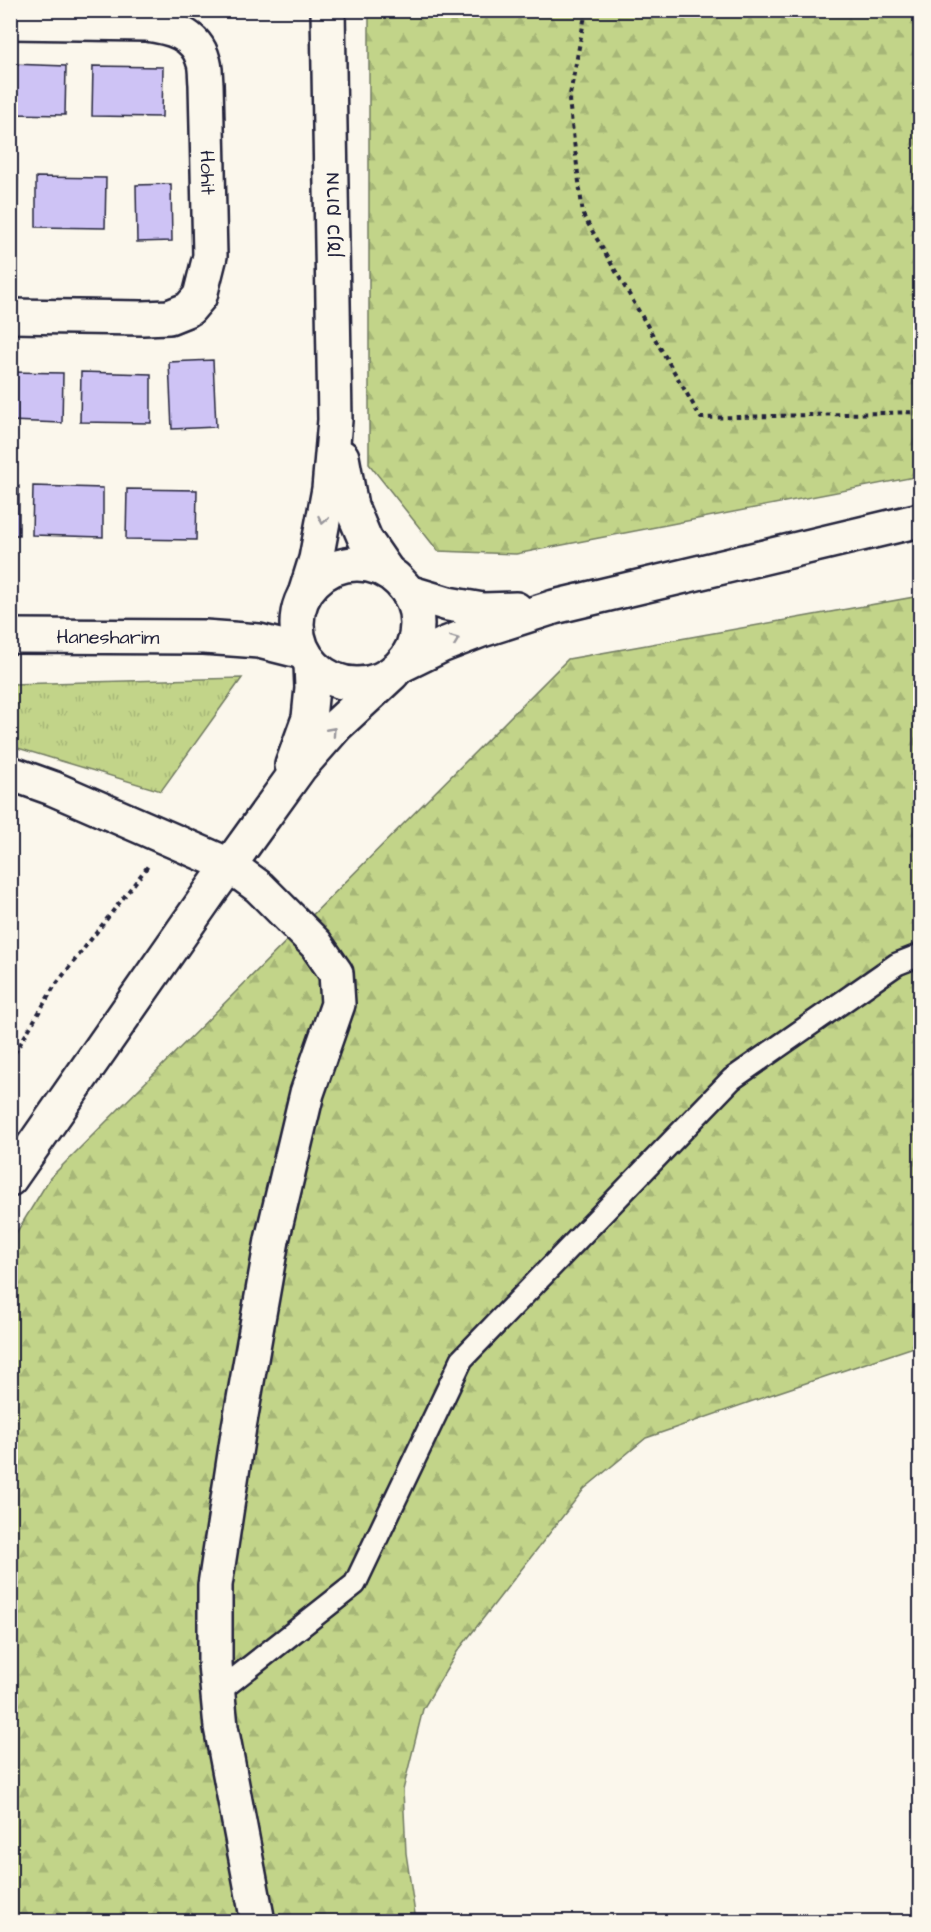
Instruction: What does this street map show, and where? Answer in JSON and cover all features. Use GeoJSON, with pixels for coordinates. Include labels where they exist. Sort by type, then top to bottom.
{"type":"FeatureCollection","features":[{"type":"Feature","properties":{"kind":"street","name":"מרום כנען"},"geometry":{"type":"LineString","coordinates":[[303,596],[316,559],[329,489],[335,420],[328,10]]}},
{"type":"Feature","properties":{"kind":"street","name":"Hohit"},"geometry":{"type":"LineString","coordinates":[[10,22],[146,24],[167,27],[194,41],[203,59],[206,84],[210,256],[200,296],[189,309],[169,317],[10,316]]}},
{"type":"Feature","properties":{"kind":"street","name":"מרום כנען"},"geometry":{"type":"LineString","coordinates":[[335,420],[351,506],[365,539],[398,582]]}},
{"type":"Feature","properties":{"kind":"street"},"geometry":{"type":"LineString","coordinates":[[307,658],[325,675],[341,682],[359,684],[376,682],[443,645],[554,607],[921,520]]}},
{"type":"Feature","properties":{"kind":"street"},"geometry":{"type":"LineString","coordinates":[[282,792],[309,718],[312,688],[307,658],[298,636],[297,618],[303,596],[317,578],[333,568],[351,563],[370,565],[398,582],[448,604],[483,610],[554,607]]}},
{"type":"Feature","properties":{"kind":"street"},"geometry":{"type":"LineString","coordinates":[[10,1179],[300,767],[338,725],[397,669],[412,648],[417,629],[416,610],[398,582]]}},
{"type":"Feature","properties":{"kind":"street","name":"Hanesharim"},"geometry":{"type":"LineString","coordinates":[[204,637],[255,626],[277,616],[303,596]]}},
{"type":"Feature","properties":{"kind":"street","name":"Hanesharim"},"geometry":{"type":"LineString","coordinates":[[10,636],[204,637],[258,641],[307,658]]}},
{"type":"Feature","properties":{"kind":"street"},"geometry":{"type":"LineString","coordinates":[[10,773],[52,788],[229,865],[259,887],[316,944],[336,974],[338,1004],[308,1093],[272,1240],[215,1585],[215,1664],[218,1692],[232,1790],[258,1922]]}},
{"type":"Feature","properties":{"kind":"lane"},"geometry":{"type":"LineString","coordinates":[[218,1692],[355,1584],[462,1359],[470,1350],[732,1079],[897,964],[921,955]]}},
{"type":"Feature","properties":{"kind":"path"},"geometry":{"type":"LineString","coordinates":[[586,10],[569,100],[583,215],[700,418],[921,412]]}},
{"type":"Feature","properties":{"kind":"path"},"geometry":{"type":"LineString","coordinates":[[10,1061],[54,987],[169,839]]}},
{"type":"Feature","properties":{"kind":"green space"},"geometry":{"type":"Polygon","coordinates":[[[369,11],[920,11],[920,476],[516,554],[438,551],[369,464],[369,11]]]}},
{"type":"Feature","properties":{"kind":"green space"},"geometry":{"type":"Polygon","coordinates":[[[920,596],[920,1345],[646,1438],[584,1489],[457,1652],[423,1709],[403,1790],[406,1853],[416,1921],[11,1921],[10,1243],[50,1178],[568,659],[920,596]]]}},
{"type":"Feature","properties":{"kind":"green space"},"geometry":{"type":"Polygon","coordinates":[[[242,678],[161,791],[11,746],[11,684],[242,678]]]}},
{"type":"Feature","properties":{"kind":"building"},"geometry":{"type":"Polygon","coordinates":[[[10,64],[66,66],[65,115],[10,114],[10,64]]]}},
{"type":"Feature","properties":{"kind":"building"},"geometry":{"type":"Polygon","coordinates":[[[93,66],[163,67],[162,117],[92,116],[93,66]]]}},
{"type":"Feature","properties":{"kind":"building"},"geometry":{"type":"Polygon","coordinates":[[[10,177],[18,177],[17,227],[10,226],[10,177]]]}},
{"type":"Feature","properties":{"kind":"building"},"geometry":{"type":"Polygon","coordinates":[[[36,177],[106,178],[105,228],[36,227],[36,177]]]}},
{"type":"Feature","properties":{"kind":"building"},"geometry":{"type":"Polygon","coordinates":[[[171,184],[172,241],[137,242],[136,185],[171,184]]]}},
{"type":"Feature","properties":{"kind":"building"},"geometry":{"type":"Polygon","coordinates":[[[213,360],[216,427],[172,429],[169,362],[213,360]]]}},
{"type":"Feature","properties":{"kind":"building"},"geometry":{"type":"Polygon","coordinates":[[[10,372],[63,373],[62,423],[10,421],[10,372]]]}},
{"type":"Feature","properties":{"kind":"building"},"geometry":{"type":"Polygon","coordinates":[[[81,372],[151,374],[151,423],[80,422],[81,372]]]}},
{"type":"Feature","properties":{"kind":"building"},"geometry":{"type":"Polygon","coordinates":[[[10,485],[19,486],[19,535],[10,535],[10,485]]]}},
{"type":"Feature","properties":{"kind":"building"},"geometry":{"type":"Polygon","coordinates":[[[33,486],[103,488],[103,537],[32,535],[33,486]]]}},
{"type":"Feature","properties":{"kind":"building"},"geometry":{"type":"Polygon","coordinates":[[[127,489],[197,490],[196,540],[126,539],[127,489]]]}}]}
